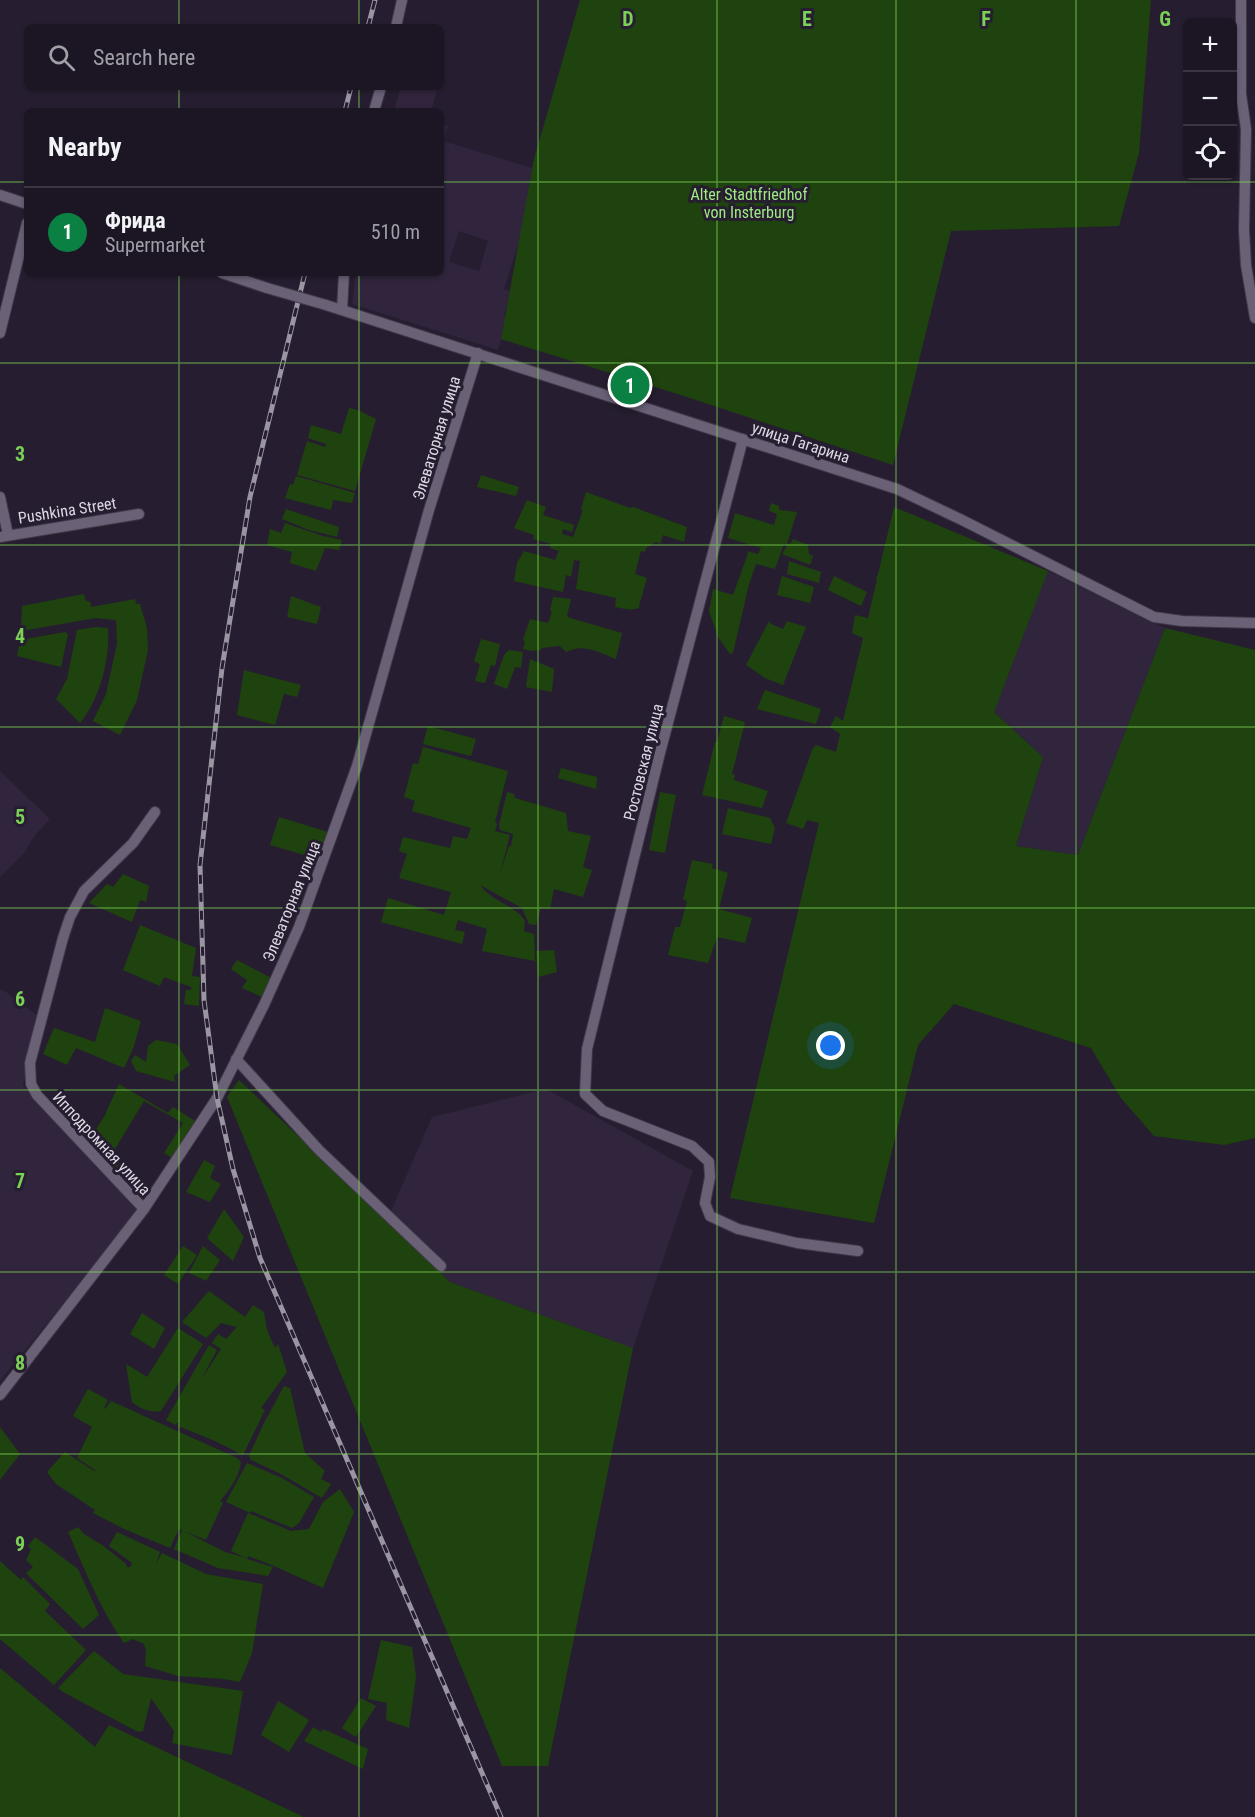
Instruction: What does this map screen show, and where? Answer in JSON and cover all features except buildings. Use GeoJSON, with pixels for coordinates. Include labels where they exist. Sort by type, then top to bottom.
{"type":"FeatureCollection","features":[{"type":"Feature","properties":{"kind":"street"},"geometry":{"type":"LineString","coordinates":[[397,24],[402,0]]}},
{"type":"Feature","properties":{"kind":"street"},"geometry":{"type":"LineString","coordinates":[[1241,0],[1241,94],[1246,129],[1246,265],[1255,318]]}},
{"type":"Feature","properties":{"kind":"street"},"geometry":{"type":"LineString","coordinates":[[375,108],[380,90]]}},
{"type":"Feature","properties":{"kind":"street"},"geometry":{"type":"LineString","coordinates":[[0,195],[24,203]]}},
{"type":"Feature","properties":{"kind":"street"},"geometry":{"type":"LineString","coordinates":[[0,333],[24,235]]}},
{"type":"Feature","properties":{"kind":"street","name":"улица Гагарина"},"geometry":{"type":"LineString","coordinates":[[231,276],[478,353],[897,489],[1154,617],[1182,621],[1255,623]]}},
{"type":"Feature","properties":{"kind":"street"},"geometry":{"type":"LineString","coordinates":[[342,310],[344,276]]}},
{"type":"Feature","properties":{"kind":"street","name":"Элеваторная улица"},"geometry":{"type":"LineString","coordinates":[[0,1395],[144,1209],[217,1098],[264,1005],[299,927],[357,766],[429,510],[478,353]]}},
{"type":"Feature","properties":{"kind":"street","name":"Ростовская улица"},"geometry":{"type":"LineString","coordinates":[[743,439],[660,753],[586,1049],[585,1094],[603,1111],[692,1146],[709,1162],[710,1177],[705,1203],[710,1216],[738,1229],[797,1243],[858,1251]]}},
{"type":"Feature","properties":{"kind":"street"},"geometry":{"type":"LineString","coordinates":[[0,497],[4,536]]}},
{"type":"Feature","properties":{"kind":"street","name":"Pushkina Street"},"geometry":{"type":"LineString","coordinates":[[4,536],[139,514]]}},
{"type":"Feature","properties":{"kind":"street","name":"Ипподромная улица"},"geometry":{"type":"LineString","coordinates":[[144,1209],[37,1095],[31,1084],[30,1074],[34,1047],[63,938],[76,904],[92,882],[134,843],[155,812]]}},
{"type":"Feature","properties":{"kind":"street"},"geometry":{"type":"LineString","coordinates":[[236,1059],[319,1150],[441,1266]]}},
{"type":"Feature","properties":{"kind":"shaded area"},"geometry":{"type":"Polygon","coordinates":[[[400,90],[437,90],[432,108],[395,108],[400,90]]]}},
{"type":"Feature","properties":{"kind":"shaded area"},"geometry":{"type":"Polygon","coordinates":[[[444,125],[448,126],[444,138],[444,125]]]}},
{"type":"Feature","properties":{"kind":"shaded area"},"geometry":{"type":"Polygon","coordinates":[[[444,141],[542,171],[504,289],[512,292],[504,315],[508,316],[498,350],[352,304],[356,276],[444,276],[444,141]],[[459,231],[449,262],[479,271],[488,241],[459,231]]]}},
{"type":"Feature","properties":{"kind":"shaded area"},"geometry":{"type":"Polygon","coordinates":[[[1048,571],[1165,628],[1078,855],[1016,846],[1043,757],[994,712],[1007,627],[1048,571]]]}},
{"type":"Feature","properties":{"kind":"shaded area"},"geometry":{"type":"Polygon","coordinates":[[[0,771],[50,819],[35,835],[24,853],[0,877],[0,771]]]}},
{"type":"Feature","properties":{"kind":"shaded area"},"geometry":{"type":"Polygon","coordinates":[[[2,989],[38,1016],[23,1085],[137,1210],[119,1236],[0,1381],[0,991],[2,989]]]}},
{"type":"Feature","properties":{"kind":"shaded area"},"geometry":{"type":"Polygon","coordinates":[[[546,1089],[693,1171],[633,1348],[450,1282],[387,1220],[432,1117],[546,1089]]]}},
{"type":"Feature","properties":{"kind":"green space","name":"Alter Stadtfriedhof von Insterburg"},"geometry":{"type":"Polygon","coordinates":[[[580,0],[1151,0],[1139,153],[1119,226],[951,231],[893,465],[501,339],[534,159],[580,0]]]}},
{"type":"Feature","properties":{"kind":"green space"},"geometry":{"type":"Polygon","coordinates":[[[349,408],[376,419],[355,491],[297,475],[307,441],[325,447],[326,444],[308,438],[311,425],[341,434],[349,408]]]}},
{"type":"Feature","properties":{"kind":"green space"},"geometry":{"type":"Polygon","coordinates":[[[481,475],[519,487],[516,496],[477,487],[481,475]]]}},
{"type":"Feature","properties":{"kind":"green space"},"geometry":{"type":"Polygon","coordinates":[[[296,476],[355,493],[352,503],[333,500],[331,510],[285,498],[296,476]]]}},
{"type":"Feature","properties":{"kind":"green space"},"geometry":{"type":"Polygon","coordinates":[[[586,492],[687,527],[684,542],[663,535],[660,544],[656,542],[646,548],[645,552],[641,551],[635,574],[647,578],[640,607],[628,609],[615,607],[616,598],[576,589],[580,561],[574,560],[571,577],[566,575],[563,592],[514,581],[517,563],[524,551],[555,560],[559,551],[550,548],[551,544],[533,539],[534,535],[514,528],[527,500],[546,507],[543,515],[574,525],[572,532],[563,529],[562,534],[573,537],[583,510],[581,509],[586,492]]]}},
{"type":"Feature","properties":{"kind":"green space"},"geometry":{"type":"Polygon","coordinates":[[[771,503],[779,506],[779,510],[797,512],[787,544],[793,539],[808,545],[809,554],[813,556],[810,565],[782,554],[787,546],[784,544],[775,569],[756,564],[733,653],[730,654],[718,637],[709,611],[713,589],[733,595],[747,551],[758,554],[761,548],[728,538],[735,513],[774,525],[777,514],[769,511],[771,503]]]}},
{"type":"Feature","properties":{"kind":"green space"},"geometry":{"type":"Polygon","coordinates":[[[894,507],[1048,571],[994,712],[1043,757],[1016,846],[1078,855],[1165,628],[1255,650],[1255,1138],[1224,1145],[1154,1136],[1121,1098],[1091,1048],[954,1004],[918,1045],[874,1223],[730,1198],[819,823],[807,820],[803,829],[786,823],[812,750],[816,745],[836,752],[840,734],[830,727],[836,716],[843,721],[863,638],[852,633],[855,615],[868,618],[894,507]]]}},
{"type":"Feature","properties":{"kind":"green space"},"geometry":{"type":"Polygon","coordinates":[[[286,509],[339,527],[337,537],[309,530],[282,519],[286,509]]]}},
{"type":"Feature","properties":{"kind":"green space"},"geometry":{"type":"Polygon","coordinates":[[[285,523],[342,540],[339,550],[325,548],[316,571],[290,563],[292,552],[267,545],[270,529],[281,533],[285,523]]]}},
{"type":"Feature","properties":{"kind":"green space"},"geometry":{"type":"Polygon","coordinates":[[[789,561],[821,572],[819,583],[787,574],[789,561]]]}},
{"type":"Feature","properties":{"kind":"green space"},"geometry":{"type":"Polygon","coordinates":[[[782,576],[814,587],[810,603],[777,595],[782,576]]]}},
{"type":"Feature","properties":{"kind":"green space"},"geometry":{"type":"Polygon","coordinates":[[[834,576],[867,592],[861,606],[828,590],[834,576]]]}},
{"type":"Feature","properties":{"kind":"green space"},"geometry":{"type":"Polygon","coordinates":[[[84,594],[85,600],[90,602],[91,607],[135,599],[136,604],[140,604],[147,628],[148,650],[137,700],[120,735],[93,721],[106,694],[117,644],[116,620],[96,618],[21,631],[22,606],[84,594]]]}},
{"type":"Feature","properties":{"kind":"green space"},"geometry":{"type":"Polygon","coordinates":[[[291,596],[321,607],[317,624],[287,617],[291,596]]]}},
{"type":"Feature","properties":{"kind":"green space"},"geometry":{"type":"Polygon","coordinates":[[[553,597],[571,599],[567,616],[570,618],[622,633],[616,659],[585,648],[566,652],[560,646],[531,651],[523,649],[525,642],[523,640],[530,619],[548,623],[552,612],[550,610],[553,597]]]}},
{"type":"Feature","properties":{"kind":"green space"},"geometry":{"type":"Polygon","coordinates":[[[769,621],[783,629],[787,621],[806,627],[783,685],[765,678],[746,665],[769,621]]]}},
{"type":"Feature","properties":{"kind":"green space"},"geometry":{"type":"Polygon","coordinates":[[[108,628],[105,666],[93,702],[80,723],[56,699],[67,679],[77,630],[108,628]]]}},
{"type":"Feature","properties":{"kind":"green space"},"geometry":{"type":"Polygon","coordinates":[[[65,632],[68,634],[61,667],[17,656],[20,640],[65,632]]]}},
{"type":"Feature","properties":{"kind":"green space"},"geometry":{"type":"Polygon","coordinates":[[[481,639],[500,644],[495,666],[491,665],[485,683],[475,681],[480,664],[474,661],[481,639]]]}},
{"type":"Feature","properties":{"kind":"green space"},"geometry":{"type":"Polygon","coordinates":[[[509,650],[523,652],[521,668],[515,667],[507,689],[494,684],[504,655],[509,650]]]}},
{"type":"Feature","properties":{"kind":"green space"},"geometry":{"type":"Polygon","coordinates":[[[530,659],[554,669],[552,692],[526,687],[530,659]]]}},
{"type":"Feature","properties":{"kind":"green space"},"geometry":{"type":"Polygon","coordinates":[[[244,670],[301,685],[297,697],[284,694],[275,725],[237,715],[244,670]]]}},
{"type":"Feature","properties":{"kind":"green space"},"geometry":{"type":"Polygon","coordinates":[[[765,690],[821,709],[816,724],[757,709],[765,690]]]}},
{"type":"Feature","properties":{"kind":"green space"},"geometry":{"type":"Polygon","coordinates":[[[724,716],[745,722],[732,774],[735,775],[734,780],[768,791],[762,808],[702,795],[724,716]]]}},
{"type":"Feature","properties":{"kind":"green space"},"geometry":{"type":"Polygon","coordinates":[[[428,726],[476,739],[471,756],[423,744],[428,726]]]}},
{"type":"Feature","properties":{"kind":"green space"},"geometry":{"type":"Polygon","coordinates":[[[423,747],[508,771],[495,822],[497,824],[495,831],[510,835],[500,874],[509,846],[511,846],[513,834],[500,830],[499,825],[507,792],[514,794],[515,798],[566,813],[568,831],[591,836],[583,867],[592,870],[583,897],[554,889],[550,909],[541,908],[536,925],[529,924],[522,908],[480,885],[525,921],[524,931],[534,934],[535,961],[482,951],[487,929],[458,920],[455,930],[465,932],[462,944],[381,922],[388,898],[444,915],[451,892],[399,878],[407,854],[399,851],[403,837],[450,848],[453,836],[467,839],[471,828],[412,811],[415,801],[404,797],[413,763],[418,764],[423,747]]]}},
{"type":"Feature","properties":{"kind":"green space"},"geometry":{"type":"Polygon","coordinates":[[[561,768],[597,777],[596,789],[558,778],[561,768]]]}},
{"type":"Feature","properties":{"kind":"green space"},"geometry":{"type":"Polygon","coordinates":[[[660,792],[676,795],[665,853],[649,850],[660,792]]]}},
{"type":"Feature","properties":{"kind":"green space"},"geometry":{"type":"Polygon","coordinates":[[[728,808],[770,818],[775,828],[771,844],[722,834],[728,808]]]}},
{"type":"Feature","properties":{"kind":"green space"},"geometry":{"type":"Polygon","coordinates":[[[279,817],[328,832],[318,859],[270,845],[279,817]]]}},
{"type":"Feature","properties":{"kind":"green space"},"geometry":{"type":"Polygon","coordinates":[[[692,860],[713,864],[712,868],[728,873],[719,909],[752,918],[745,943],[717,937],[708,963],[668,955],[675,927],[680,927],[687,901],[683,899],[692,860]]]}},
{"type":"Feature","properties":{"kind":"green space"},"geometry":{"type":"Polygon","coordinates":[[[123,874],[149,886],[146,902],[140,900],[132,922],[89,903],[107,884],[113,887],[123,874]]]}},
{"type":"Feature","properties":{"kind":"green space"},"geometry":{"type":"Polygon","coordinates":[[[140,925],[196,948],[192,976],[200,977],[199,1006],[184,1004],[186,990],[191,990],[191,987],[164,977],[160,986],[123,970],[140,925]]]}},
{"type":"Feature","properties":{"kind":"green space"},"geometry":{"type":"Polygon","coordinates":[[[554,950],[557,972],[538,977],[536,951],[554,950]]]}},
{"type":"Feature","properties":{"kind":"green space"},"geometry":{"type":"Polygon","coordinates":[[[237,960],[271,978],[262,997],[242,988],[247,980],[231,969],[237,960]]]}},
{"type":"Feature","properties":{"kind":"green space"},"geometry":{"type":"Polygon","coordinates":[[[105,1008],[141,1021],[133,1049],[124,1068],[76,1048],[67,1065],[43,1054],[54,1028],[95,1042],[105,1008]]]}},
{"type":"Feature","properties":{"kind":"green space"},"geometry":{"type":"Polygon","coordinates":[[[156,1040],[177,1044],[190,1065],[174,1076],[175,1082],[136,1071],[131,1061],[135,1055],[146,1062],[148,1046],[156,1040]]]}},
{"type":"Feature","properties":{"kind":"green space"},"geometry":{"type":"Polygon","coordinates":[[[239,1080],[450,1282],[633,1348],[548,1766],[502,1766],[227,1097],[239,1080]]]}},
{"type":"Feature","properties":{"kind":"green space"},"geometry":{"type":"Polygon","coordinates":[[[119,1084],[168,1113],[173,1107],[195,1121],[172,1158],[164,1153],[183,1123],[144,1101],[112,1154],[142,1184],[138,1189],[124,1175],[113,1169],[87,1142],[104,1117],[119,1084]]]}},
{"type":"Feature","properties":{"kind":"green space"},"geometry":{"type":"Polygon","coordinates":[[[204,1160],[215,1166],[210,1178],[221,1184],[210,1202],[186,1192],[204,1160]]]}},
{"type":"Feature","properties":{"kind":"green space"},"geometry":{"type":"Polygon","coordinates":[[[224,1209],[244,1237],[233,1261],[207,1238],[224,1209]]]}},
{"type":"Feature","properties":{"kind":"green space"},"geometry":{"type":"Polygon","coordinates":[[[183,1246],[197,1255],[178,1284],[164,1275],[183,1246]]]}},
{"type":"Feature","properties":{"kind":"green space"},"geometry":{"type":"Polygon","coordinates":[[[203,1246],[220,1260],[206,1281],[189,1273],[203,1246]]]}},
{"type":"Feature","properties":{"kind":"green space"},"geometry":{"type":"Polygon","coordinates":[[[209,1291],[245,1317],[253,1305],[264,1312],[267,1330],[275,1348],[278,1344],[287,1372],[261,1408],[265,1410],[243,1455],[178,1426],[179,1423],[176,1425],[166,1420],[209,1345],[217,1350],[201,1380],[221,1349],[212,1343],[218,1334],[226,1339],[237,1327],[221,1323],[206,1338],[182,1322],[209,1291]]]}},
{"type":"Feature","properties":{"kind":"green space"},"geometry":{"type":"Polygon","coordinates":[[[142,1313],[165,1328],[154,1349],[130,1334],[142,1313]]]}},
{"type":"Feature","properties":{"kind":"green space"},"geometry":{"type":"Polygon","coordinates":[[[178,1328],[203,1344],[161,1411],[149,1411],[132,1402],[126,1364],[147,1377],[178,1328]]]}},
{"type":"Feature","properties":{"kind":"green space"},"geometry":{"type":"Polygon","coordinates":[[[284,1386],[290,1388],[305,1453],[325,1471],[321,1479],[331,1484],[322,1498],[251,1460],[249,1456],[284,1386]]]}},
{"type":"Feature","properties":{"kind":"green space"},"geometry":{"type":"Polygon","coordinates":[[[88,1389],[108,1400],[105,1409],[111,1401],[237,1458],[241,1462],[234,1483],[220,1501],[223,1503],[206,1540],[184,1531],[225,1552],[246,1558],[231,1551],[248,1513],[291,1531],[309,1529],[323,1502],[340,1489],[354,1512],[323,1588],[248,1556],[247,1559],[273,1567],[268,1576],[218,1568],[174,1549],[182,1530],[179,1529],[170,1548],[93,1513],[95,1510],[56,1484],[47,1472],[65,1452],[95,1470],[77,1458],[92,1427],[73,1416],[88,1389]]]}},
{"type":"Feature","properties":{"kind":"green space"},"geometry":{"type":"Polygon","coordinates":[[[0,1427],[20,1454],[0,1480],[0,1427]]]}},
{"type":"Feature","properties":{"kind":"green space"},"geometry":{"type":"Polygon","coordinates":[[[247,1463],[282,1478],[314,1497],[299,1523],[292,1528],[226,1502],[247,1463]]]}},
{"type":"Feature","properties":{"kind":"green space"},"geometry":{"type":"Polygon","coordinates":[[[78,1527],[84,1534],[125,1563],[127,1567],[130,1567],[132,1563],[109,1546],[117,1532],[160,1552],[156,1564],[162,1553],[206,1574],[263,1584],[252,1653],[240,1682],[178,1676],[145,1666],[144,1644],[133,1639],[124,1643],[93,1589],[68,1532],[78,1527]]]}},
{"type":"Feature","properties":{"kind":"green space"},"geometry":{"type":"Polygon","coordinates":[[[35,1537],[78,1569],[99,1615],[83,1629],[26,1573],[33,1567],[26,1560],[31,1549],[28,1546],[35,1537]]]}},
{"type":"Feature","properties":{"kind":"green space"},"geometry":{"type":"Polygon","coordinates":[[[0,1561],[21,1580],[23,1577],[50,1604],[45,1611],[86,1650],[54,1685],[0,1639],[0,1561]]]}},
{"type":"Feature","properties":{"kind":"green space"},"geometry":{"type":"Polygon","coordinates":[[[381,1640],[412,1647],[416,1677],[409,1728],[386,1720],[387,1703],[368,1699],[381,1640]]]}},
{"type":"Feature","properties":{"kind":"green space"},"geometry":{"type":"Polygon","coordinates":[[[94,1651],[123,1674],[243,1691],[232,1755],[172,1743],[174,1731],[151,1698],[143,1731],[138,1732],[58,1688],[94,1651]]]}},
{"type":"Feature","properties":{"kind":"green space"},"geometry":{"type":"Polygon","coordinates":[[[0,1668],[95,1747],[109,1725],[304,1817],[0,1817],[0,1668]]]}},
{"type":"Feature","properties":{"kind":"green space"},"geometry":{"type":"Polygon","coordinates":[[[361,1698],[376,1706],[356,1737],[342,1728],[361,1698]]]}},
{"type":"Feature","properties":{"kind":"green space"},"geometry":{"type":"Polygon","coordinates":[[[278,1701],[309,1720],[289,1752],[261,1735],[278,1701]]]}},
{"type":"Feature","properties":{"kind":"green space"},"geometry":{"type":"Polygon","coordinates":[[[313,1727],[321,1732],[323,1729],[368,1749],[363,1769],[304,1741],[313,1727]]]}},
{"type":"Feature","properties":{"kind":"railway"},"geometry":{"type":"LineString","coordinates":[[369,24],[375,0]]}},
{"type":"Feature","properties":{"kind":"railway"},"geometry":{"type":"LineString","coordinates":[[346,108],[350,90]]}},
{"type":"Feature","properties":{"kind":"railway"},"geometry":{"type":"LineString","coordinates":[[304,276],[250,497],[222,668],[200,865],[204,1000],[217,1098],[233,1169],[260,1258],[501,1817]]}},
{"type":"Feature","properties":{"kind":"place","name":"Фрида"},"geometry":{"type":"Point","coordinates":[630,385]}}]}
